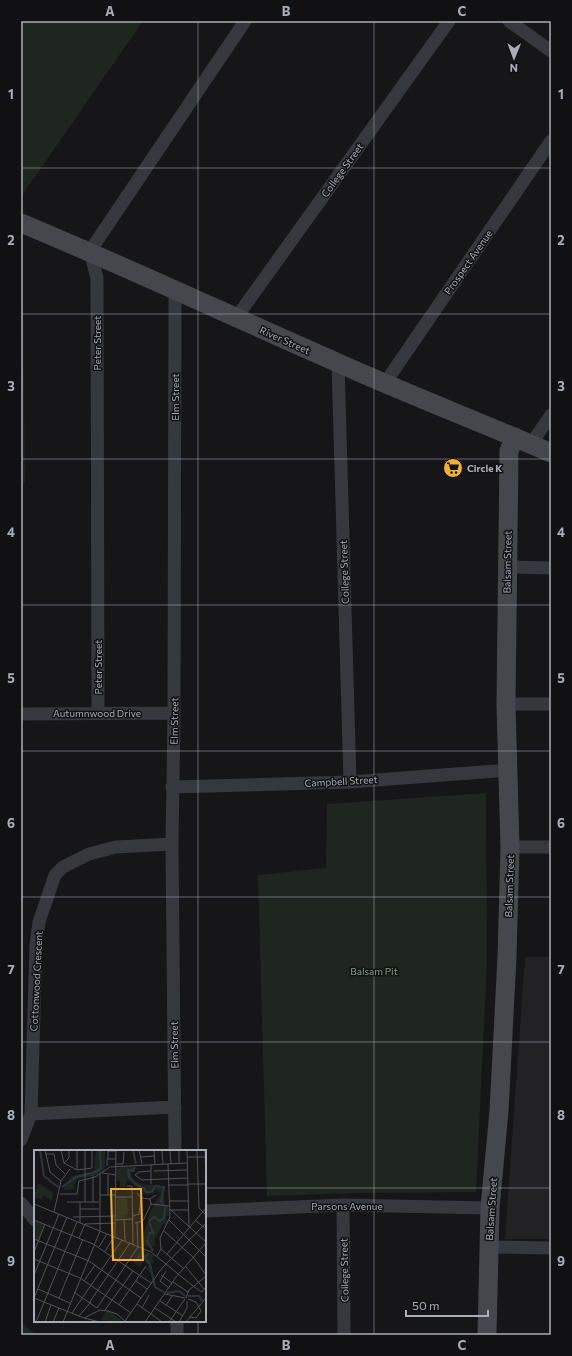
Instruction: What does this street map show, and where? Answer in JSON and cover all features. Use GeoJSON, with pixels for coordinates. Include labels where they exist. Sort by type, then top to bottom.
{"type":"FeatureCollection","features":[{"type":"Feature","properties":{"kind":"main road","name":"River Street"},"geometry":{"type":"LineString","coordinates":[[21,223],[90,252],[338,363],[551,453]]}},
{"type":"Feature","properties":{"kind":"main road","name":"Balsam Street"},"geometry":{"type":"LineString","coordinates":[[487,1335],[488,1247],[500,1096],[507,957],[510,847],[506,704],[509,451],[523,441]]}},
{"type":"Feature","properties":{"kind":"street"},"geometry":{"type":"LineString","coordinates":[[90,252],[245,21]]}},
{"type":"Feature","properties":{"kind":"street","name":"College Street"},"geometry":{"type":"LineString","coordinates":[[236,318],[449,21]]}},
{"type":"Feature","properties":{"kind":"street"},"geometry":{"type":"LineString","coordinates":[[509,21],[551,51]]}},
{"type":"Feature","properties":{"kind":"street","name":"Prospect Avenue"},"geometry":{"type":"LineString","coordinates":[[385,383],[551,141]]}},
{"type":"Feature","properties":{"kind":"street","name":"Peter Street"},"geometry":{"type":"LineString","coordinates":[[90,252],[97,278],[98,713]]}},
{"type":"Feature","properties":{"kind":"street","name":"Elm Street"},"geometry":{"type":"LineString","coordinates":[[175,291],[174,713],[172,787],[175,1150]]}},
{"type":"Feature","properties":{"kind":"street","name":"College Street"},"geometry":{"type":"LineString","coordinates":[[338,363],[350,782]]}},
{"type":"Feature","properties":{"kind":"street"},"geometry":{"type":"LineString","coordinates":[[523,441],[551,415]]}},
{"type":"Feature","properties":{"kind":"street"},"geometry":{"type":"LineString","coordinates":[[507,568],[551,568]]}},
{"type":"Feature","properties":{"kind":"street"},"geometry":{"type":"LineString","coordinates":[[506,704],[551,704]]}},
{"type":"Feature","properties":{"kind":"street","name":"Autumnwood Drive"},"geometry":{"type":"LineString","coordinates":[[21,711],[174,713]]}},
{"type":"Feature","properties":{"kind":"street","name":"Campbell Street"},"geometry":{"type":"LineString","coordinates":[[172,787],[350,782],[509,770]]}},
{"type":"Feature","properties":{"kind":"street","name":"Cottonwood Crescent"},"geometry":{"type":"LineString","coordinates":[[21,1140],[31,1114],[36,945],[39,922],[55,876],[63,867],[89,854],[116,847],[172,844]]}},
{"type":"Feature","properties":{"kind":"street"},"geometry":{"type":"LineString","coordinates":[[510,847],[551,846]]}},
{"type":"Feature","properties":{"kind":"street"},"geometry":{"type":"LineString","coordinates":[[31,1114],[175,1107]]}},
{"type":"Feature","properties":{"kind":"street"},"geometry":{"type":"LineString","coordinates":[[21,1203],[34,1219]]}},
{"type":"Feature","properties":{"kind":"street","name":"College Street"},"geometry":{"type":"LineString","coordinates":[[343,1205],[344,1335]]}},
{"type":"Feature","properties":{"kind":"street","name":"Parsons Avenue"},"geometry":{"type":"LineString","coordinates":[[206,1211],[343,1205],[490,1208]]}},
{"type":"Feature","properties":{"kind":"street"},"geometry":{"type":"LineString","coordinates":[[488,1247],[551,1248]]}},
{"type":"Feature","properties":{"kind":"street"},"geometry":{"type":"LineString","coordinates":[[177,1322],[177,1335]]}},
{"type":"Feature","properties":{"kind":"shaded area"},"geometry":{"type":"Polygon","coordinates":[[[525,957],[551,957],[551,1239],[505,1239],[525,957]]]}},
{"type":"Feature","properties":{"kind":"green space"},"geometry":{"type":"Polygon","coordinates":[[[21,21],[143,21],[21,197],[21,21]]]}},
{"type":"Feature","properties":{"kind":"green space"},"geometry":{"type":"Polygon","coordinates":[[[21,304],[23,306],[25,482],[21,485],[21,304]]]}},
{"type":"Feature","properties":{"kind":"green space","name":"Balsam Pit"},"geometry":{"type":"Polygon","coordinates":[[[486,793],[487,960],[476,1192],[354,1193],[267,1196],[258,875],[326,868],[327,804],[486,793]]]}},
{"type":"Feature","properties":{"kind":"green space"},"geometry":{"type":"Polygon","coordinates":[[[21,1322],[36,1335],[21,1335],[21,1322]]]}},
{"type":"Feature","properties":{"kind":"place","name":"Circle K"},"geometry":{"type":"Point","coordinates":[453,468]}}]}
